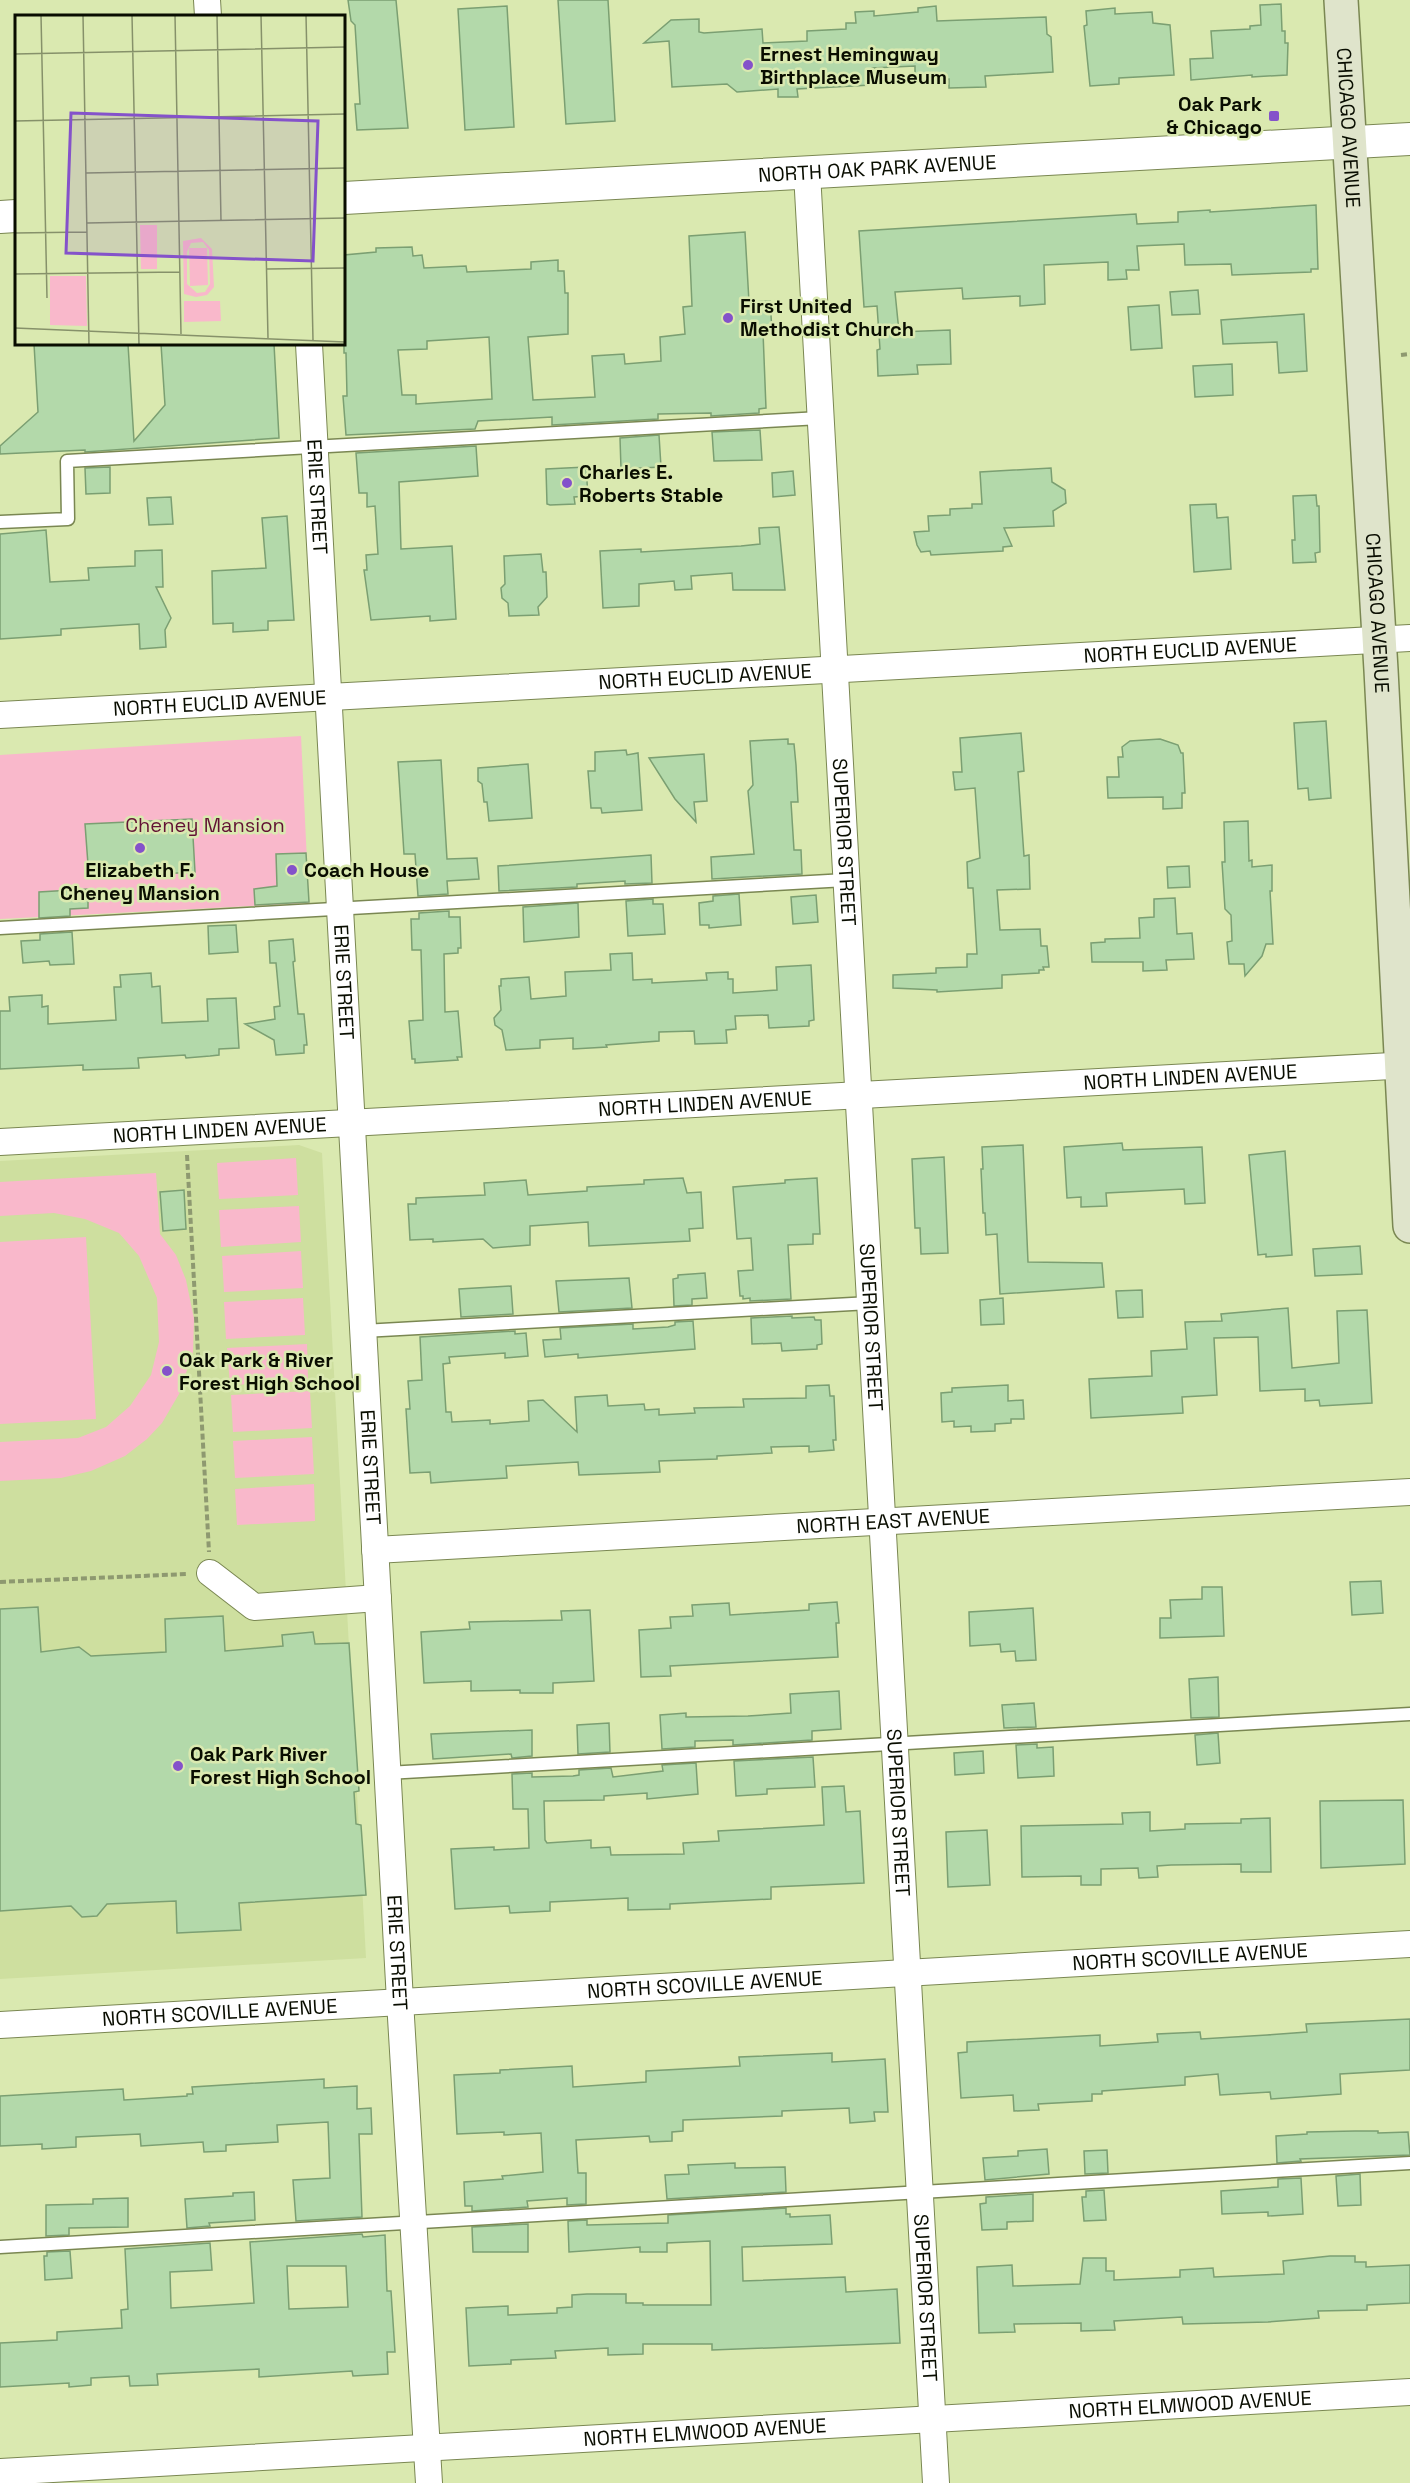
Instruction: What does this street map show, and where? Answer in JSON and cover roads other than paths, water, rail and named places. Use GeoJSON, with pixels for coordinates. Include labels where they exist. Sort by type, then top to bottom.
{"type":"FeatureCollection","features":[{"type":"Feature","properties":{"kind":"main road","name":"CHICAGO AVENUE"},"geometry":{"type":"LineString","coordinates":[[1341,0],[1349,142],[1394,639],[1410,1226]]}},
{"type":"Feature","properties":{"kind":"street","name":"NORTH OAK PARK AVENUE"},"geometry":{"type":"LineString","coordinates":[[345,198],[1410,139]]}},
{"type":"Feature","properties":{"kind":"street","name":"SUPERIOR STREET"},"geometry":{"type":"LineString","coordinates":[[807,173],[936,2483]]}},
{"type":"Feature","properties":{"kind":"street"},"geometry":{"type":"LineString","coordinates":[[0,217],[15,216]]}},
{"type":"Feature","properties":{"kind":"street","name":"ERIE STREET"},"geometry":{"type":"LineString","coordinates":[[309,345],[387,1773],[429,2483]]}},
{"type":"Feature","properties":{"kind":"street","name":"NORTH EUCLID AVENUE"},"geometry":{"type":"LineString","coordinates":[[0,714],[1394,639]]}},
{"type":"Feature","properties":{"kind":"street","name":"NORTH LINDEN AVENUE"},"geometry":{"type":"LineString","coordinates":[[0,1142],[1406,1065]]}},
{"type":"Feature","properties":{"kind":"street","name":"NORTH EAST AVENUE"},"geometry":{"type":"LineString","coordinates":[[375,1550],[1410,1492]]}},
{"type":"Feature","properties":{"kind":"street"},"geometry":{"type":"LineString","coordinates":[[210,1573],[254,1607],[378,1598]]}},
{"type":"Feature","properties":{"kind":"street","name":"NORTH SCOVILLE AVENUE"},"geometry":{"type":"LineString","coordinates":[[0,2025],[1410,1944]]}},
{"type":"Feature","properties":{"kind":"street","name":"NORTH ELMWOOD AVENUE"},"geometry":{"type":"LineString","coordinates":[[0,2472],[1410,2392]]}},
{"type":"Feature","properties":{"kind":"lane"},"geometry":{"type":"LineString","coordinates":[[0,522],[68,519],[67,461],[820,418]]}},
{"type":"Feature","properties":{"kind":"lane"},"geometry":{"type":"LineString","coordinates":[[0,928],[846,880]]}},
{"type":"Feature","properties":{"kind":"lane"},"geometry":{"type":"LineString","coordinates":[[363,1331],[870,1303]]}},
{"type":"Feature","properties":{"kind":"lane"},"geometry":{"type":"LineString","coordinates":[[387,1773],[1410,1714]]}},
{"type":"Feature","properties":{"kind":"lane"},"geometry":{"type":"LineString","coordinates":[[0,2247],[1410,2163]]}},
{"type":"Feature","properties":{"kind":"place","name":"Ernest Hemingway Birthplace Museum"},"geometry":{"type":"Point","coordinates":[748,65]}},
{"type":"Feature","properties":{"kind":"place","name":"Oak Park & Chicago"},"geometry":{"type":"Point","coordinates":[1274,116]}},
{"type":"Feature","properties":{"kind":"place","name":"First United Methodist Church"},"geometry":{"type":"Point","coordinates":[728,318]}},
{"type":"Feature","properties":{"kind":"place","name":"Charles E. Roberts Stable"},"geometry":{"type":"Point","coordinates":[567,483]}},
{"type":"Feature","properties":{"kind":"place","name":"Elizabeth F. Cheney Mansion"},"geometry":{"type":"Point","coordinates":[140,848]}},
{"type":"Feature","properties":{"kind":"place","name":"Coach House"},"geometry":{"type":"Point","coordinates":[292,870]}},
{"type":"Feature","properties":{"kind":"place","name":"Oak Park & River Forest High School"},"geometry":{"type":"Point","coordinates":[167,1371]}},
{"type":"Feature","properties":{"kind":"place","name":"Oak Park River Forest High School"},"geometry":{"type":"Point","coordinates":[178,1766]}},
{"type":"Feature","properties":{"kind":"park label","name":"Cheney Mansion"},"geometry":{"type":"Point","coordinates":[205,825]}}]}
